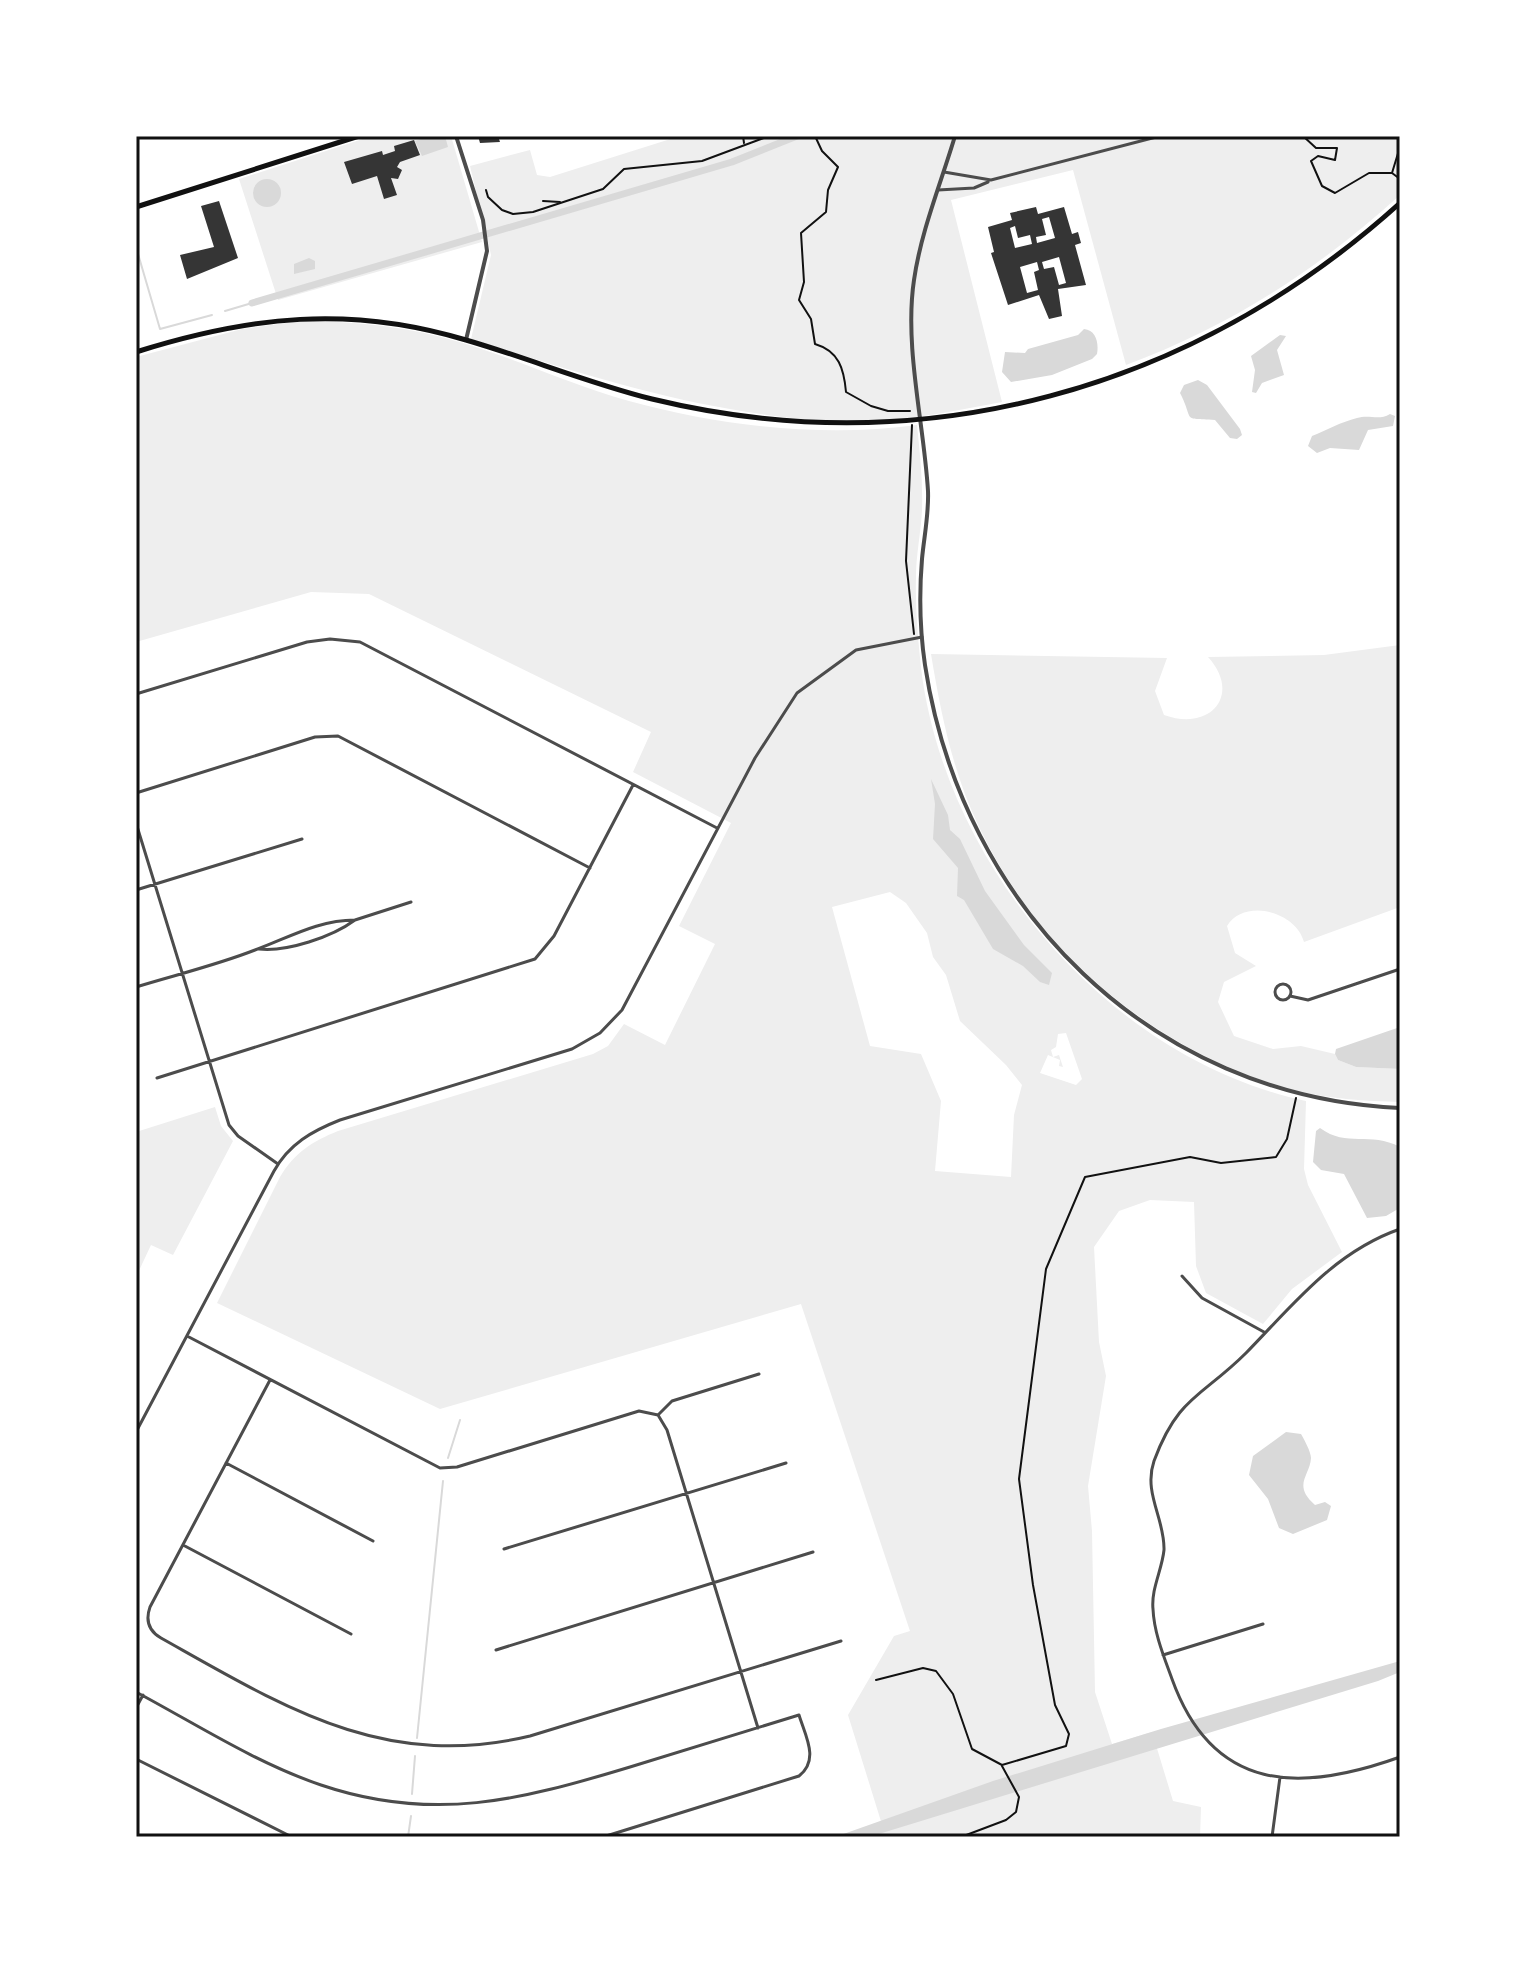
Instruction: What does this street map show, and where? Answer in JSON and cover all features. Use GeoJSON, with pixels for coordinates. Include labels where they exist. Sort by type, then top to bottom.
{"type":"FeatureCollection","features":[{"type":"Feature","properties":{"kind":"main road"},"geometry":{"type":"LineString","coordinates":[[136,207],[359,136]]}},
{"type":"Feature","properties":{"kind":"main road"},"geometry":{"type":"LineString","coordinates":[[136,352],[223,328],[301,317],[381,321],[466,340],[604,386],[695,408],[835,425],[921,421],[1070,390],[1178,352],[1307,276],[1367,233],[1400,203]]}},
{"type":"Feature","properties":{"kind":"street"},"geometry":{"type":"LineString","coordinates":[[456,136],[485,233],[485,268],[466,340]]}},
{"type":"Feature","properties":{"kind":"street"},"geometry":{"type":"LineString","coordinates":[[955,136],[920,252],[912,296],[928,492],[921,584],[922,637],[935,716],[964,801],[1000,873],[1036,924],[1083,976],[1158,1034],[1228,1070],[1297,1094],[1400,1108]]}},
{"type":"Feature","properties":{"kind":"street"},"geometry":{"type":"LineString","coordinates":[[938,190],[974,188],[991,180],[1160,136]]}},
{"type":"Feature","properties":{"kind":"street"},"geometry":{"type":"LineString","coordinates":[[1207,136],[1223,136]]}},
{"type":"Feature","properties":{"kind":"street"},"geometry":{"type":"LineString","coordinates":[[944,172],[991,180]]}},
{"type":"Feature","properties":{"kind":"street"},"geometry":{"type":"LineString","coordinates":[[136,1432],[278,1164],[306,1136],[329,1124],[563,1052],[600,1033],[622,1010],[770,733],[802,688],[856,650],[922,637]]}},
{"type":"Feature","properties":{"kind":"street"},"geometry":{"type":"LineString","coordinates":[[136,694],[307,642],[350,640],[380,650],[717,828]]}},
{"type":"Feature","properties":{"kind":"street"},"geometry":{"type":"LineString","coordinates":[[136,793],[315,737],[334,736],[590,868]]}},
{"type":"Feature","properties":{"kind":"street"},"geometry":{"type":"LineString","coordinates":[[157,1078],[531,961],[551,942],[634,784]]}},
{"type":"Feature","properties":{"kind":"street"},"geometry":{"type":"LineString","coordinates":[[136,823],[233,1131],[278,1164]]}},
{"type":"Feature","properties":{"kind":"street"},"geometry":{"type":"LineString","coordinates":[[136,890],[302,839]]}},
{"type":"Feature","properties":{"kind":"street"},"geometry":{"type":"LineString","coordinates":[[259,949],[278,949],[411,902]]}},
{"type":"Feature","properties":{"kind":"street"},"geometry":{"type":"LineString","coordinates":[[136,987],[259,949],[282,936],[329,922],[355,920]]}},
{"type":"Feature","properties":{"kind":"street"},"geometry":{"type":"LineString","coordinates":[[1290,996],[1289,986],[1277,987],[1275,992],[1279,999],[1290,996],[1308,1000],[1400,969]]}},
{"type":"Feature","properties":{"kind":"street"},"geometry":{"type":"LineString","coordinates":[[1400,1229],[1363,1245],[1336,1264],[1306,1289],[1220,1377],[1181,1408],[1166,1432],[1152,1466],[1151,1498],[1164,1548],[1152,1607],[1163,1655],[1186,1716],[1200,1736],[1227,1758],[1280,1777],[1335,1778],[1400,1757]]}},
{"type":"Feature","properties":{"kind":"street"},"geometry":{"type":"LineString","coordinates":[[1182,1276],[1202,1298],[1264,1333]]}},
{"type":"Feature","properties":{"kind":"street"},"geometry":{"type":"LineString","coordinates":[[187,1336],[427,1464],[444,1468],[639,1411],[658,1415],[665,1426],[758,1728]]}},
{"type":"Feature","properties":{"kind":"street"},"geometry":{"type":"LineString","coordinates":[[658,1415],[674,1400],[759,1374]]}},
{"type":"Feature","properties":{"kind":"street"},"geometry":{"type":"LineString","coordinates":[[270,1380],[149,1610],[148,1622],[153,1633],[302,1713],[367,1737],[437,1747],[504,1742],[841,1641]]}},
{"type":"Feature","properties":{"kind":"street"},"geometry":{"type":"LineString","coordinates":[[226,1463],[373,1541]]}},
{"type":"Feature","properties":{"kind":"street"},"geometry":{"type":"LineString","coordinates":[[504,1549],[786,1463]]}},
{"type":"Feature","properties":{"kind":"street"},"geometry":{"type":"LineString","coordinates":[[183,1545],[351,1634]]}},
{"type":"Feature","properties":{"kind":"street"},"geometry":{"type":"LineString","coordinates":[[496,1650],[813,1552]]}},
{"type":"Feature","properties":{"kind":"street"},"geometry":{"type":"LineString","coordinates":[[1163,1655],[1263,1624]]}},
{"type":"Feature","properties":{"kind":"street"},"geometry":{"type":"LineString","coordinates":[[136,1692],[311,1781],[359,1795],[428,1806],[472,1805],[530,1797],[799,1715],[811,1753],[808,1766],[799,1776],[603,1837]]}},
{"type":"Feature","properties":{"kind":"street"},"geometry":{"type":"LineString","coordinates":[[136,1708],[143,1695]]}},
{"type":"Feature","properties":{"kind":"street"},"geometry":{"type":"LineString","coordinates":[[136,1759],[292,1837]]}},
{"type":"Feature","properties":{"kind":"street"},"geometry":{"type":"LineString","coordinates":[[1272,1837],[1280,1777]]}},
{"type":"Feature","properties":{"kind":"path"},"geometry":{"type":"LineString","coordinates":[[743,136],[744,144]]}},
{"type":"Feature","properties":{"kind":"path"},"geometry":{"type":"LineString","coordinates":[[486,190],[495,205],[513,214],[603,189],[624,169],[702,161],[769,136]]}},
{"type":"Feature","properties":{"kind":"path"},"geometry":{"type":"LineString","coordinates":[[815,136],[822,151],[838,167],[828,190],[826,212],[801,233],[804,282],[799,293],[800,306],[811,319],[815,344],[827,347],[844,368],[846,392],[871,406],[888,411],[910,409],[910,524],[906,561],[914,638]]}},
{"type":"Feature","properties":{"kind":"path"},"geometry":{"type":"LineString","coordinates":[[1303,136],[1316,148],[1334,146],[1338,152],[1335,160],[1318,156],[1311,161],[1327,191],[1341,192],[1369,173],[1392,173],[1400,179]]}},
{"type":"Feature","properties":{"kind":"path"},"geometry":{"type":"LineString","coordinates":[[1392,173],[1399,150],[1399,136]]}},
{"type":"Feature","properties":{"kind":"path"},"geometry":{"type":"LineString","coordinates":[[543,201],[561,203]]}},
{"type":"Feature","properties":{"kind":"path"},"geometry":{"type":"LineString","coordinates":[[1002,1765],[1061,1750],[1066,1746],[1069,1734],[1055,1705],[1033,1585],[1019,1479],[1046,1269],[1085,1177],[1190,1157],[1221,1163],[1276,1157],[1287,1139],[1297,1094]]}},
{"type":"Feature","properties":{"kind":"path"},"geometry":{"type":"LineString","coordinates":[[876,1680],[923,1668],[936,1671],[953,1694],[972,1749],[1002,1765],[1019,1797],[1016,1812],[1006,1820],[961,1837]]}},
{"type":"Feature","properties":{"kind":"shaded area"},"geometry":{"type":"Polygon","coordinates":[[[372,136],[451,136],[482,242],[278,300],[239,179],[372,136]]]}},
{"type":"Feature","properties":{"kind":"shaded area"},"geometry":{"type":"Polygon","coordinates":[[[430,136],[445,136],[448,147],[422,156],[415,141],[430,136]]]}},
{"type":"Feature","properties":{"kind":"shaded area"},"geometry":{"type":"Polygon","coordinates":[[[680,136],[1400,136],[1400,195],[1338,247],[1271,294],[1201,333],[1126,365],[1073,170],[951,200],[1002,402],[937,414],[848,422],[735,410],[646,391],[471,339],[491,255],[470,166],[530,150],[537,175],[550,177],[680,136]]]}},
{"type":"Feature","properties":{"kind":"shaded area"},"geometry":{"type":"Polygon","coordinates":[[[267,179],[277,183],[281,193],[277,203],[267,207],[257,203],[253,193],[257,183],[267,179]]]}},
{"type":"Feature","properties":{"kind":"shaded area"},"geometry":{"type":"Polygon","coordinates":[[[309,258],[315,261],[315,269],[294,274],[294,264],[309,258]]]}},
{"type":"Feature","properties":{"kind":"shaded area"},"geometry":{"type":"Polygon","coordinates":[[[322,321],[423,333],[484,350],[629,401],[735,423],[809,430],[917,425],[922,489],[916,588],[921,668],[936,742],[964,813],[1001,881],[1049,943],[1104,998],[1166,1043],[1234,1078],[1306,1101],[1304,1169],[1308,1185],[1342,1252],[1292,1289],[1263,1324],[1206,1293],[1196,1266],[1194,1202],[1150,1200],[1119,1211],[1094,1247],[1099,1342],[1106,1376],[1088,1486],[1092,1531],[1095,1692],[1112,1744],[1152,1732],[1173,1801],[1201,1807],[1200,1837],[869,1837],[884,1831],[848,1715],[894,1636],[910,1631],[801,1304],[440,1409],[217,1303],[280,1177],[291,1161],[312,1144],[338,1131],[593,1054],[608,1046],[624,1024],[665,1045],[715,944],[679,926],[731,823],[633,772],[651,732],[369,594],[311,592],[136,642],[136,357],[242,329],[322,321]],[[890,892],[832,907],[870,1046],[921,1054],[941,1101],[935,1171],[1011,1177],[1014,1115],[1022,1085],[1006,1065],[960,1021],[946,975],[933,957],[927,933],[906,903],[890,892]],[[1066,1033],[1058,1034],[1056,1047],[1051,1050],[1053,1057],[1059,1055],[1063,1067],[1059,1066],[1060,1060],[1048,1055],[1040,1073],[1076,1085],[1082,1079],[1066,1033]]]}},
{"type":"Feature","properties":{"kind":"shaded area"},"geometry":{"type":"Polygon","coordinates":[[[1084,329],[1094,334],[1097,342],[1097,354],[1092,359],[1052,375],[1011,382],[1002,372],[1005,352],[1025,353],[1028,349],[1078,335],[1084,329]]]}},
{"type":"Feature","properties":{"kind":"shaded area"},"geometry":{"type":"Polygon","coordinates":[[[1280,335],[1286,336],[1277,350],[1284,375],[1262,383],[1256,393],[1252,392],[1255,370],[1251,356],[1280,335]]]}},
{"type":"Feature","properties":{"kind":"shaded area"},"geometry":{"type":"Polygon","coordinates":[[[1198,380],[1207,385],[1240,429],[1242,435],[1237,439],[1230,438],[1215,420],[1190,417],[1180,393],[1184,385],[1198,380]]]}},
{"type":"Feature","properties":{"kind":"shaded area"},"geometry":{"type":"Polygon","coordinates":[[[1390,414],[1395,416],[1393,426],[1368,430],[1359,450],[1330,448],[1317,453],[1308,446],[1312,436],[1345,422],[1390,414]]]}},
{"type":"Feature","properties":{"kind":"shaded area"},"geometry":{"type":"Polygon","coordinates":[[[1400,645],[1400,907],[1304,942],[1299,931],[1281,916],[1257,911],[1235,917],[1227,926],[1235,953],[1256,966],[1224,982],[1218,1002],[1234,1036],[1273,1049],[1301,1046],[1335,1054],[1338,1060],[1356,1067],[1400,1069],[1400,1102],[1310,1094],[1247,1075],[1199,1053],[1153,1026],[1110,994],[1071,958],[1036,918],[1005,875],[980,829],[962,787],[949,743],[931,654],[1167,658],[1155,691],[1164,715],[1181,719],[1208,714],[1221,696],[1222,684],[1218,671],[1208,657],[1324,655],[1400,645]]]}},
{"type":"Feature","properties":{"kind":"shaded area"},"geometry":{"type":"Polygon","coordinates":[[[931,779],[948,815],[950,830],[960,839],[985,891],[1024,945],[1052,973],[1049,985],[993,949],[964,900],[957,896],[958,868],[933,839],[935,804],[931,779]]]}},
{"type":"Feature","properties":{"kind":"shaded area"},"geometry":{"type":"Polygon","coordinates":[[[1400,1027],[1400,1069],[1356,1067],[1338,1060],[1335,1054],[1336,1049],[1400,1027]]]}},
{"type":"Feature","properties":{"kind":"shaded area"},"geometry":{"type":"Polygon","coordinates":[[[215,1107],[221,1126],[233,1141],[173,1255],[151,1245],[136,1277],[136,1132],[215,1107]]]}},
{"type":"Feature","properties":{"kind":"shaded area"},"geometry":{"type":"Polygon","coordinates":[[[1320,1128],[1340,1137],[1379,1140],[1400,1147],[1398,1209],[1386,1216],[1367,1218],[1344,1174],[1321,1170],[1313,1162],[1316,1131],[1320,1128]]]}},
{"type":"Feature","properties":{"kind":"shaded area"},"geometry":{"type":"Polygon","coordinates":[[[1286,1432],[1301,1434],[1310,1452],[1310,1464],[1303,1486],[1308,1498],[1315,1505],[1325,1502],[1331,1506],[1327,1520],[1293,1534],[1279,1528],[1268,1499],[1249,1475],[1253,1456],[1286,1432]]]}},
{"type":"Feature","properties":{"kind":"shaded area"},"geometry":{"type":"Polygon","coordinates":[[[1400,1661],[1400,1672],[1378,1681],[869,1837],[835,1837],[993,1781],[1400,1661]]]}},
{"type":"Feature","properties":{"kind":"building"},"geometry":{"type":"Polygon","coordinates":[[[478,136],[498,136],[500,142],[480,143],[478,136]]]}},
{"type":"Feature","properties":{"kind":"building"},"geometry":{"type":"Polygon","coordinates":[[[414,140],[420,155],[400,162],[397,167],[402,170],[398,179],[391,178],[397,195],[384,199],[377,176],[352,184],[344,162],[382,151],[383,155],[395,151],[394,146],[414,140]]]}},
{"type":"Feature","properties":{"kind":"building"},"geometry":{"type":"Polygon","coordinates":[[[219,201],[238,258],[187,279],[180,255],[214,247],[201,206],[219,201]]]}},
{"type":"Feature","properties":{"kind":"building"},"geometry":{"type":"Polygon","coordinates":[[[1036,207],[1038,214],[1064,207],[1072,234],[1078,232],[1081,243],[1075,245],[1086,285],[1058,289],[1062,316],[1049,319],[1039,295],[1008,305],[991,253],[994,252],[988,227],[1012,220],[1010,213],[1036,207]],[[1049,217],[1042,219],[1046,235],[1036,237],[1037,243],[1055,238],[1049,217]],[[1015,226],[1010,228],[1015,248],[1032,244],[1030,235],[1018,238],[1015,226]],[[1059,257],[1042,262],[1044,269],[1054,267],[1059,285],[1066,283],[1059,257]],[[1037,262],[1020,267],[1027,293],[1038,290],[1034,272],[1039,270],[1037,262]]]}},
{"type":"Feature","properties":{"kind":"waterway"},"geometry":{"type":"LineString","coordinates":[[252,303],[732,162],[797,136]]}},
{"type":"Feature","properties":{"kind":"waterway"},"geometry":{"type":"LineString","coordinates":[[136,247],[160,329],[212,315]]}},
{"type":"Feature","properties":{"kind":"waterway"},"geometry":{"type":"LineString","coordinates":[[225,311],[252,303]]}},
{"type":"Feature","properties":{"kind":"waterway"},"geometry":{"type":"LineString","coordinates":[[448,1458],[460,1420]]}},
{"type":"Feature","properties":{"kind":"waterway"},"geometry":{"type":"LineString","coordinates":[[417,1738],[443,1481]]}},
{"type":"Feature","properties":{"kind":"waterway"},"geometry":{"type":"LineString","coordinates":[[412,1794],[415,1756]]}},
{"type":"Feature","properties":{"kind":"waterway"},"geometry":{"type":"LineString","coordinates":[[408,1837],[411,1816]]}}]}
